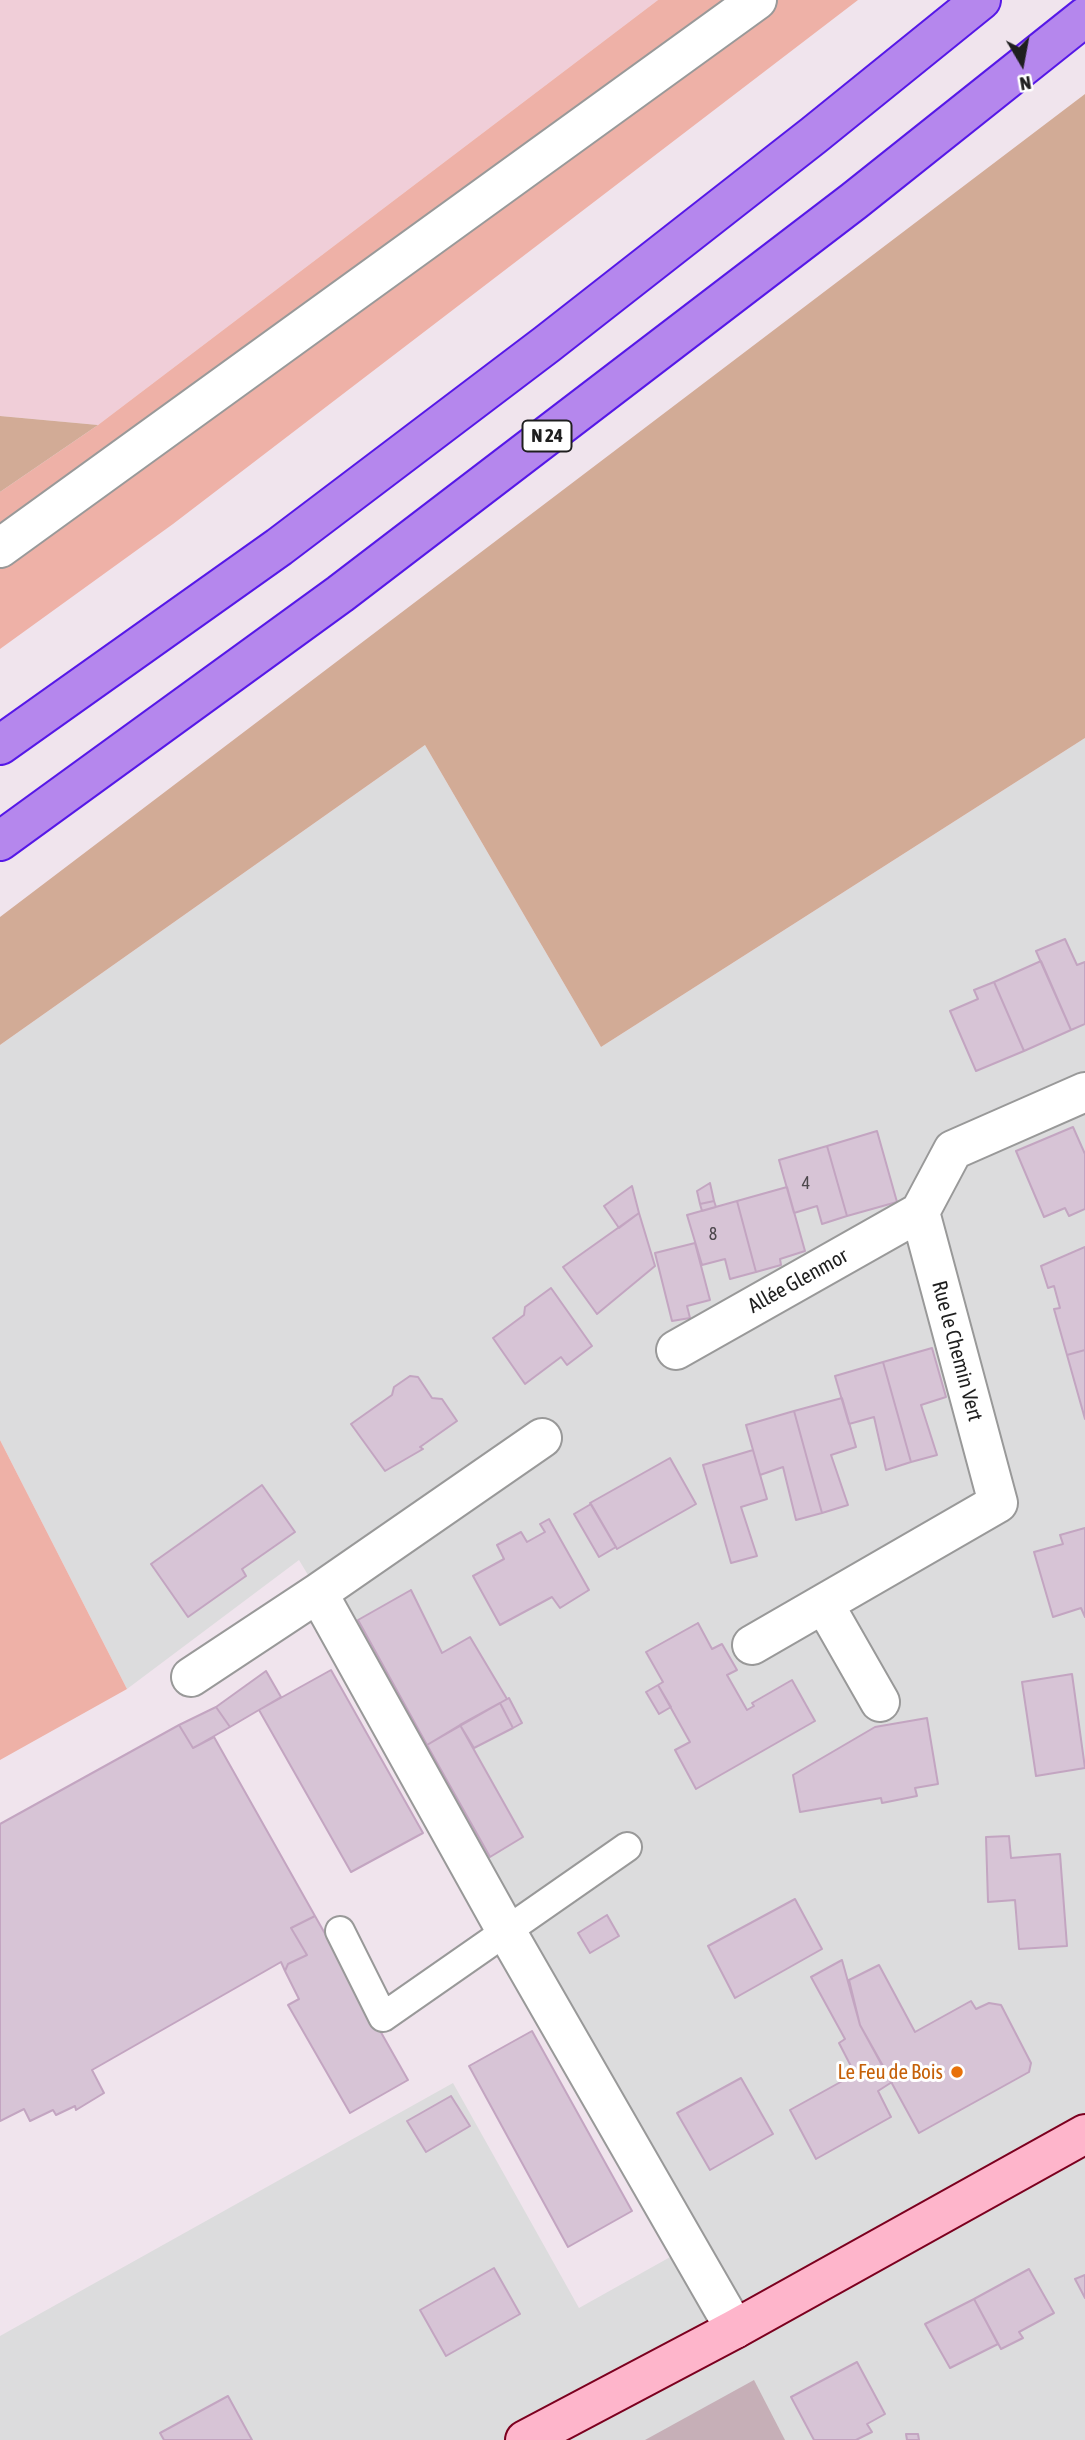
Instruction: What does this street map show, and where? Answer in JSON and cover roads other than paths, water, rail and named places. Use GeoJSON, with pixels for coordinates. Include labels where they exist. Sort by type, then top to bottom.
{"type":"FeatureCollection","features":[{"type":"Feature","properties":{"kind":"highway"},"geometry":{"type":"LineString","coordinates":[[0,745],[279,547],[547,344],[981,0]]}},
{"type":"Feature","properties":{"kind":"highway","name":"N 24"},"geometry":{"type":"LineString","coordinates":[[0,841],[351,586],[854,201],[1085,17]]}},
{"type":"Feature","properties":{"kind":"main road"},"geometry":{"type":"LineString","coordinates":[[525,2440],[735,2329],[1085,2134]]}},
{"type":"Feature","properties":{"kind":"street"},"geometry":{"type":"LineString","coordinates":[[0,548],[757,0]]}},
{"type":"Feature","properties":{"kind":"street"},"geometry":{"type":"LineString","coordinates":[[920,1212],[953,1150],[1085,1092]]}},
{"type":"Feature","properties":{"kind":"street","name":"Allée Glenmor"},"geometry":{"type":"LineString","coordinates":[[676,1350],[920,1212]]}},
{"type":"Feature","properties":{"kind":"street","name":"Rue le Chemin Vert"},"geometry":{"type":"LineString","coordinates":[[752,1645],[998,1503],[920,1212]]}},
{"type":"Feature","properties":{"kind":"street"},"geometry":{"type":"LineString","coordinates":[[191,1677],[542,1438]]}},
{"type":"Feature","properties":{"kind":"street"},"geometry":{"type":"LineString","coordinates":[[318,1593],[505,1930],[735,2329]]}},
{"type":"Feature","properties":{"kind":"street"},"geometry":{"type":"LineString","coordinates":[[824,1604],[880,1702]]}},
{"type":"Feature","properties":{"kind":"lane"},"geometry":{"type":"LineString","coordinates":[[340,1931],[383,2017],[627,1847]]}},
{"type":"Feature","properties":{"kind":"place","name":"Le Feu de Bois"},"geometry":{"type":"Point","coordinates":[957,2072]}}]}
